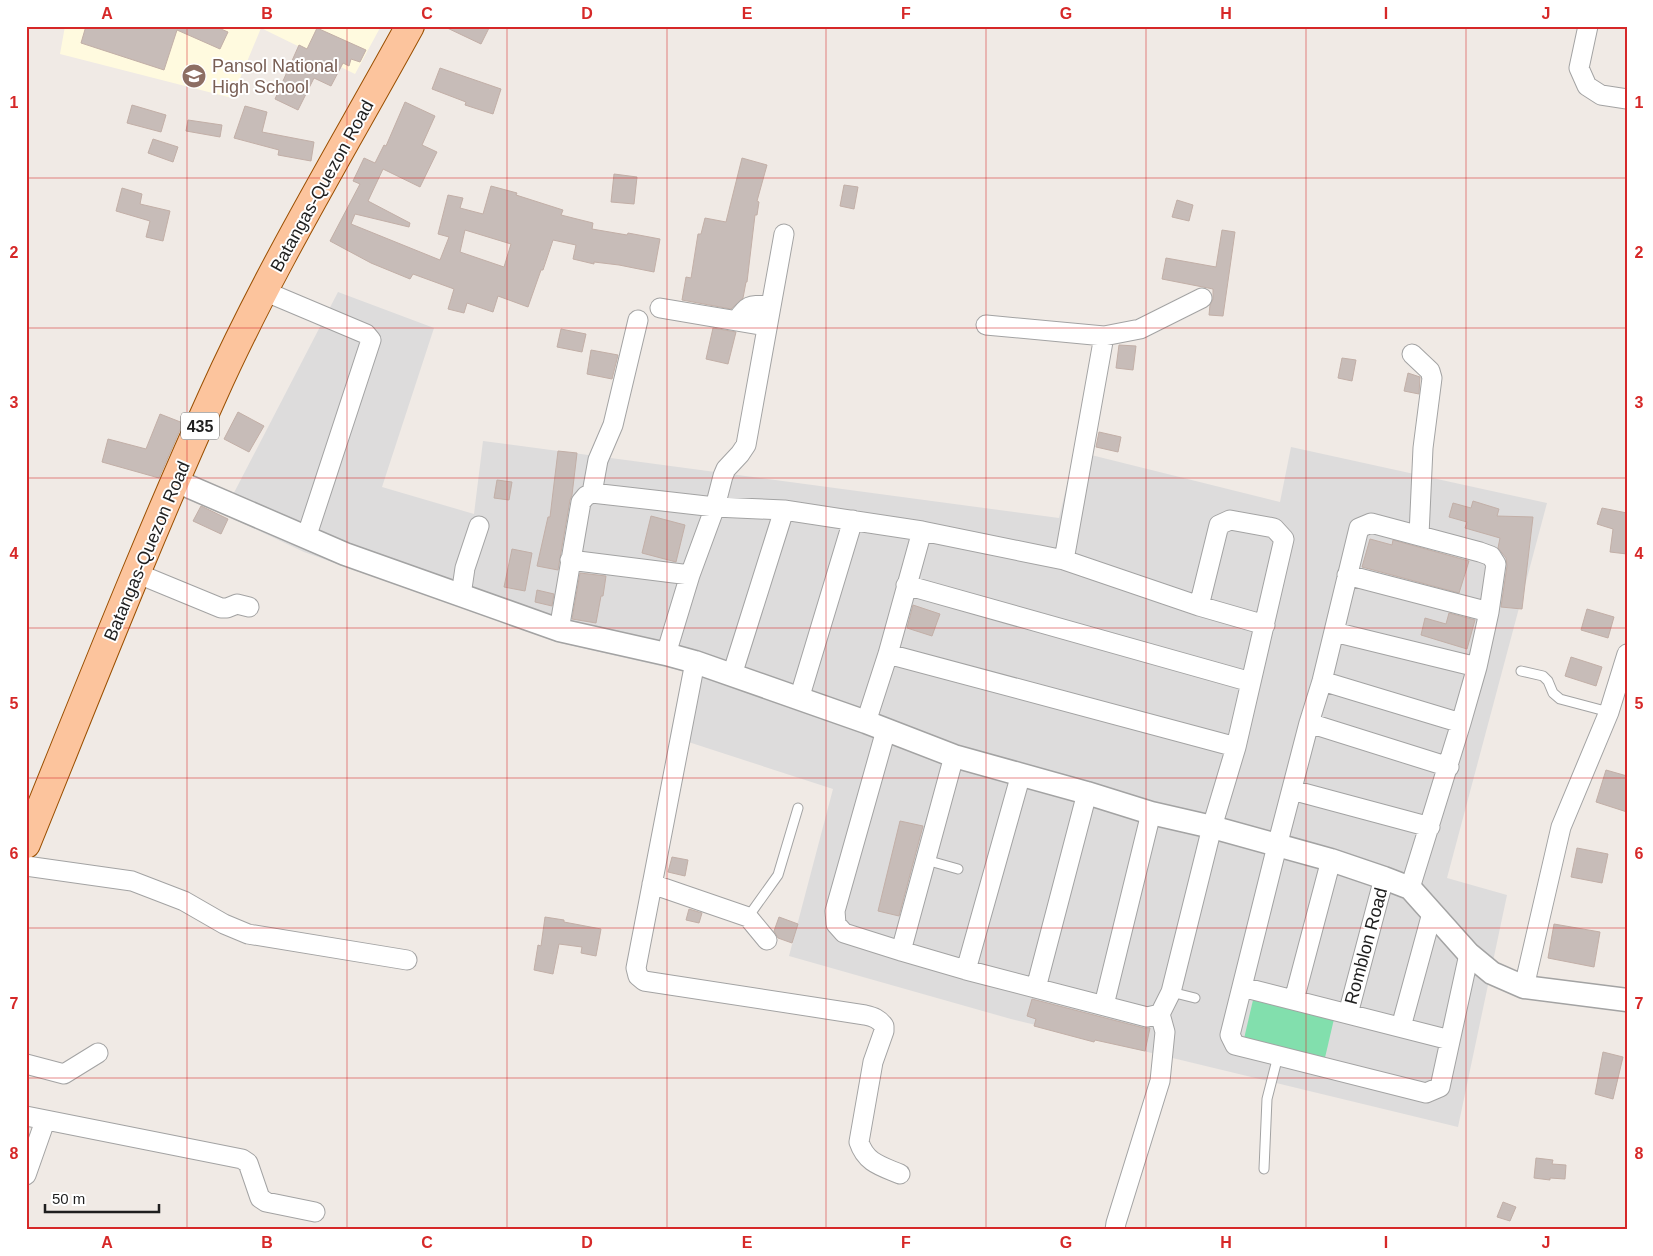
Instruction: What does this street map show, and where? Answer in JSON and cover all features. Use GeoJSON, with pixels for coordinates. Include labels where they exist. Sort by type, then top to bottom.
{"type":"FeatureCollection","features":[{"type":"Feature","properties":{"kind":"main road","name":"Batangas-Quezon Road"},"geometry":{"type":"LineString","coordinates":[[26,844],[136,574],[213,394],[264,291],[410,26]]}},
{"type":"Feature","properties":{"kind":"street"},"geometry":{"type":"LineString","coordinates":[[1588,26],[1579,68],[1587,86],[1601,95],[1627,99]]}},
{"type":"Feature","properties":{"kind":"street"},"geometry":{"type":"LineString","coordinates":[[666,654],[690,575],[715,507],[726,469],[746,445],[784,234]]}},
{"type":"Feature","properties":{"kind":"street"},"geometry":{"type":"LineString","coordinates":[[264,291],[366,334],[371,340],[306,538]]}},
{"type":"Feature","properties":{"kind":"street"},"geometry":{"type":"LineString","coordinates":[[986,325],[1104,336],[1140,329],[1202,298]]}},
{"type":"Feature","properties":{"kind":"street"},"geometry":{"type":"LineString","coordinates":[[736,321],[750,305],[771,306]]}},
{"type":"Feature","properties":{"kind":"street"},"geometry":{"type":"LineString","coordinates":[[660,308],[767,326]]}},
{"type":"Feature","properties":{"kind":"street"},"geometry":{"type":"LineString","coordinates":[[592,493],[598,460],[613,425],[638,320]]}},
{"type":"Feature","properties":{"kind":"street"},"geometry":{"type":"LineString","coordinates":[[1064,560],[1104,336]]}},
{"type":"Feature","properties":{"kind":"street"},"geometry":{"type":"LineString","coordinates":[[1412,354],[1430,371],[1432,378],[1423,448],[1419,535]]}},
{"type":"Feature","properties":{"kind":"street"},"geometry":{"type":"LineString","coordinates":[[176,481],[345,554],[559,630],[695,662],[866,722],[954,756],[1151,813],[1331,860],[1384,878],[1410,888],[1470,954],[1492,973],[1524,987],[1627,1000]]}},
{"type":"Feature","properties":{"kind":"street"},"geometry":{"type":"LineString","coordinates":[[559,630],[581,502],[592,493],[715,507],[784,510],[922,531],[1064,560],[1199,606],[1265,625]]}},
{"type":"Feature","properties":{"kind":"street"},"geometry":{"type":"LineString","coordinates":[[732,675],[784,510]]}},
{"type":"Feature","properties":{"kind":"street"},"geometry":{"type":"LineString","coordinates":[[799,698],[853,520]]}},
{"type":"Feature","properties":{"kind":"street"},"geometry":{"type":"LineString","coordinates":[[1115,1230],[1160,1081],[1165,1032],[1160,1014],[1171,992],[1212,828],[1236,748],[1284,539],[1274,528],[1230,520],[1219,525],[1199,606]]}},
{"type":"Feature","properties":{"kind":"street"},"geometry":{"type":"LineString","coordinates":[[1410,888],[1478,667],[1496,564],[1491,556],[1372,523],[1359,528],[1322,681],[1277,846],[1230,1035],[1236,1045],[1426,1093],[1440,1087],[1470,954]]}},
{"type":"Feature","properties":{"kind":"street"},"geometry":{"type":"LineString","coordinates":[[461,595],[465,568],[479,526]]}},
{"type":"Feature","properties":{"kind":"street"},"geometry":{"type":"LineString","coordinates":[[866,722],[888,654],[922,531]]}},
{"type":"Feature","properties":{"kind":"street"},"geometry":{"type":"LineString","coordinates":[[570,560],[690,575]]}},
{"type":"Feature","properties":{"kind":"street"},"geometry":{"type":"LineString","coordinates":[[136,574],[221,608],[227,608],[236,604],[249,607]]}},
{"type":"Feature","properties":{"kind":"street"},"geometry":{"type":"LineString","coordinates":[[1347,575],[1489,612]]}},
{"type":"Feature","properties":{"kind":"street"},"geometry":{"type":"LineString","coordinates":[[906,586],[1251,682]]}},
{"type":"Feature","properties":{"kind":"street"},"geometry":{"type":"LineString","coordinates":[[1334,632],[1478,667]]}},
{"type":"Feature","properties":{"kind":"street"},"geometry":{"type":"LineString","coordinates":[[888,654],[1236,748]]}},
{"type":"Feature","properties":{"kind":"street"},"geometry":{"type":"LineString","coordinates":[[1524,987],[1561,827],[1609,712],[1627,654]]}},
{"type":"Feature","properties":{"kind":"street"},"geometry":{"type":"LineString","coordinates":[[695,662],[636,968],[638,976],[644,981],[865,1015],[880,1020],[884,1026],[884,1031],[872,1062],[859,1142],[864,1154],[874,1163],[900,1174]]}},
{"type":"Feature","properties":{"kind":"street"},"geometry":{"type":"LineString","coordinates":[[1322,681],[1461,723]]}},
{"type":"Feature","properties":{"kind":"street"},"geometry":{"type":"LineString","coordinates":[[1309,723],[1448,767]]}},
{"type":"Feature","properties":{"kind":"street"},"geometry":{"type":"LineString","coordinates":[[886,730],[835,911],[836,924],[844,933],[901,952],[1147,1017],[1160,1014]]}},
{"type":"Feature","properties":{"kind":"street"},"geometry":{"type":"LineString","coordinates":[[901,952],[954,756]]}},
{"type":"Feature","properties":{"kind":"street"},"geometry":{"type":"LineString","coordinates":[[966,970],[1021,774]]}},
{"type":"Feature","properties":{"kind":"street"},"geometry":{"type":"LineString","coordinates":[[1292,790],[1430,827]]}},
{"type":"Feature","properties":{"kind":"street"},"geometry":{"type":"LineString","coordinates":[[1036,988],[1087,793]]}},
{"type":"Feature","properties":{"kind":"street"},"geometry":{"type":"LineString","coordinates":[[1104,1005],[1151,813]]}},
{"type":"Feature","properties":{"kind":"street"},"geometry":{"type":"LineString","coordinates":[[1294,1000],[1331,860]]}},
{"type":"Feature","properties":{"kind":"street"},"geometry":{"type":"LineString","coordinates":[[26,866],[132,881],[184,901],[224,924],[248,934],[407,960]]}},
{"type":"Feature","properties":{"kind":"street","name":"Romblon Road"},"geometry":{"type":"LineString","coordinates":[[1348,1014],[1384,878]]}},
{"type":"Feature","properties":{"kind":"street"},"geometry":{"type":"LineString","coordinates":[[652,884],[748,916],[767,940]]}},
{"type":"Feature","properties":{"kind":"street"},"geometry":{"type":"LineString","coordinates":[[1401,1027],[1432,913]]}},
{"type":"Feature","properties":{"kind":"street"},"geometry":{"type":"LineString","coordinates":[[1242,987],[1450,1040]]}},
{"type":"Feature","properties":{"kind":"street"},"geometry":{"type":"LineString","coordinates":[[26,1064],[64,1074],[98,1053]]}},
{"type":"Feature","properties":{"kind":"street"},"geometry":{"type":"LineString","coordinates":[[26,1116],[242,1158],[248,1163],[260,1198],[266,1202],[314,1212]]}},
{"type":"Feature","properties":{"kind":"street"},"geometry":{"type":"LineString","coordinates":[[26,1175],[45,1121]]}},
{"type":"Feature","properties":{"kind":"lane"},"geometry":{"type":"LineString","coordinates":[[1521,672],[1543,676],[1548,681],[1553,693],[1560,699],[1609,712]]}},
{"type":"Feature","properties":{"kind":"lane"},"geometry":{"type":"LineString","coordinates":[[748,916],[778,875],[798,808]]}},
{"type":"Feature","properties":{"kind":"lane"},"geometry":{"type":"LineString","coordinates":[[926,860],[958,869]]}},
{"type":"Feature","properties":{"kind":"lane"},"geometry":{"type":"LineString","coordinates":[[1171,992],[1195,998]]}},
{"type":"Feature","properties":{"kind":"lane"},"geometry":{"type":"LineString","coordinates":[[1264,1169],[1266,1099],[1278,1056]]}},
{"type":"Feature","properties":{"kind":"shaded area","name":"Pansol National High School"},"geometry":{"type":"Polygon","coordinates":[[[65,26],[381,26],[355,74],[261,28],[232,98],[60,54],[65,26]]]}},
{"type":"Feature","properties":{"kind":"shaded area"},"geometry":{"type":"Polygon","coordinates":[[[338,292],[434,328],[382,487],[474,514],[483,441],[1059,518],[1075,451],[1280,502],[1291,447],[1547,503],[1447,878],[1507,895],[1458,1127],[1011,1019],[789,956],[833,789],[670,736],[683,671],[560,643],[304,552],[223,514],[338,292]]]}},
{"type":"Feature","properties":{"kind":"green space"},"geometry":{"type":"Polygon","coordinates":[[[1253,1000],[1334,1019],[1324,1062],[1243,1043],[1253,1000]]]}},
{"type":"Feature","properties":{"kind":"building"},"geometry":{"type":"Polygon","coordinates":[[[86,26],[214,26],[228,32],[220,49],[177,30],[164,70],[81,43],[86,26]]]}},
{"type":"Feature","properties":{"kind":"building"},"geometry":{"type":"Polygon","coordinates":[[[443,26],[490,26],[481,44],[443,26]]]}},
{"type":"Feature","properties":{"kind":"building"},"geometry":{"type":"Polygon","coordinates":[[[317,28],[366,50],[360,62],[351,59],[349,66],[343,63],[331,86],[314,78],[298,110],[275,99],[299,45],[307,49],[317,28]]]}},
{"type":"Feature","properties":{"kind":"building"},"geometry":{"type":"Polygon","coordinates":[[[440,68],[501,89],[493,114],[465,105],[466,102],[432,89],[440,68]]]}},
{"type":"Feature","properties":{"kind":"building"},"geometry":{"type":"Polygon","coordinates":[[[405,102],[435,116],[422,145],[437,152],[420,187],[383,169],[368,201],[410,223],[409,227],[355,214],[351,224],[440,260],[449,237],[438,234],[448,195],[463,198],[460,208],[483,214],[491,186],[517,193],[516,195],[563,210],[561,215],[593,223],[592,229],[660,239],[654,272],[619,265],[594,262],[594,264],[573,259],[576,245],[553,240],[528,307],[498,296],[493,312],[467,303],[464,313],[448,309],[454,289],[413,274],[410,279],[371,263],[330,241],[360,184],[353,181],[364,158],[375,163],[384,145],[386,146],[405,102]],[[465,230],[460,252],[504,267],[511,244],[465,230]]]}},
{"type":"Feature","properties":{"kind":"building"},"geometry":{"type":"Polygon","coordinates":[[[132,105],[166,115],[161,132],[127,123],[132,105]]]}},
{"type":"Feature","properties":{"kind":"building"},"geometry":{"type":"Polygon","coordinates":[[[245,106],[267,112],[262,132],[314,142],[311,161],[278,155],[279,150],[234,138],[245,106]]]}},
{"type":"Feature","properties":{"kind":"building"},"geometry":{"type":"Polygon","coordinates":[[[188,120],[222,125],[220,137],[186,131],[188,120]]]}},
{"type":"Feature","properties":{"kind":"building"},"geometry":{"type":"Polygon","coordinates":[[[153,139],[178,147],[173,162],[148,153],[153,139]]]}},
{"type":"Feature","properties":{"kind":"building"},"geometry":{"type":"Polygon","coordinates":[[[742,158],[767,165],[757,201],[759,202],[757,215],[755,215],[747,282],[743,298],[731,309],[682,300],[686,277],[691,278],[698,234],[701,234],[705,218],[726,222],[742,158]]]}},
{"type":"Feature","properties":{"kind":"building"},"geometry":{"type":"Polygon","coordinates":[[[614,174],[637,177],[634,204],[611,202],[614,174]]]}},
{"type":"Feature","properties":{"kind":"building"},"geometry":{"type":"Polygon","coordinates":[[[844,185],[858,187],[854,209],[840,206],[844,185]]]}},
{"type":"Feature","properties":{"kind":"building"},"geometry":{"type":"Polygon","coordinates":[[[122,188],[142,194],[140,204],[170,211],[163,241],[146,237],[150,221],[116,211],[122,188]]]}},
{"type":"Feature","properties":{"kind":"building"},"geometry":{"type":"Polygon","coordinates":[[[1177,200],[1193,205],[1189,221],[1172,217],[1177,200]]]}},
{"type":"Feature","properties":{"kind":"building"},"geometry":{"type":"Polygon","coordinates":[[[1222,230],[1235,232],[1223,316],[1209,315],[1213,299],[1213,289],[1162,279],[1166,258],[1216,267],[1222,230]]]}},
{"type":"Feature","properties":{"kind":"building"},"geometry":{"type":"Polygon","coordinates":[[[713,328],[736,332],[728,364],[706,359],[713,328]]]}},
{"type":"Feature","properties":{"kind":"building"},"geometry":{"type":"Polygon","coordinates":[[[561,329],[586,334],[582,352],[557,347],[561,329]]]}},
{"type":"Feature","properties":{"kind":"building"},"geometry":{"type":"Polygon","coordinates":[[[1119,345],[1136,346],[1133,370],[1116,368],[1119,345]]]}},
{"type":"Feature","properties":{"kind":"building"},"geometry":{"type":"Polygon","coordinates":[[[591,350],[618,355],[612,379],[587,374],[591,350]]]}},
{"type":"Feature","properties":{"kind":"building"},"geometry":{"type":"Polygon","coordinates":[[[1342,358],[1356,360],[1352,381],[1338,378],[1342,358]]]}},
{"type":"Feature","properties":{"kind":"building"},"geometry":{"type":"Polygon","coordinates":[[[1408,373],[1420,377],[1419,394],[1404,391],[1408,373]]]}},
{"type":"Feature","properties":{"kind":"building"},"geometry":{"type":"Polygon","coordinates":[[[238,412],[264,426],[249,452],[224,439],[238,412]]]}},
{"type":"Feature","properties":{"kind":"building"},"geometry":{"type":"Polygon","coordinates":[[[160,414],[183,423],[159,478],[102,462],[108,439],[146,449],[160,414]]]}},
{"type":"Feature","properties":{"kind":"building"},"geometry":{"type":"Polygon","coordinates":[[[1099,432],[1121,437],[1118,452],[1096,447],[1099,432]]]}},
{"type":"Feature","properties":{"kind":"building"},"geometry":{"type":"Polygon","coordinates":[[[558,451],[577,453],[572,495],[558,570],[537,566],[548,517],[550,517],[558,451]]]}},
{"type":"Feature","properties":{"kind":"building"},"geometry":{"type":"Polygon","coordinates":[[[497,480],[512,482],[509,500],[494,498],[497,480]]]}},
{"type":"Feature","properties":{"kind":"building"},"geometry":{"type":"Polygon","coordinates":[[[1473,501],[1499,509],[1497,516],[1533,517],[1522,609],[1501,607],[1507,566],[1506,558],[1498,548],[1500,538],[1465,528],[1467,522],[1449,517],[1453,503],[1471,508],[1473,501]]]}},
{"type":"Feature","properties":{"kind":"building"},"geometry":{"type":"Polygon","coordinates":[[[201,506],[228,519],[221,534],[193,521],[201,506]]]}},
{"type":"Feature","properties":{"kind":"building"},"geometry":{"type":"Polygon","coordinates":[[[1602,508],[1627,513],[1627,554],[1610,552],[1613,529],[1597,524],[1602,508]]]}},
{"type":"Feature","properties":{"kind":"building"},"geometry":{"type":"Polygon","coordinates":[[[651,516],[685,525],[676,562],[642,553],[651,516]]]}},
{"type":"Feature","properties":{"kind":"building"},"geometry":{"type":"Polygon","coordinates":[[[1370,539],[1392,545],[1393,540],[1469,561],[1459,593],[1362,567],[1370,539]]]}},
{"type":"Feature","properties":{"kind":"building"},"geometry":{"type":"Polygon","coordinates":[[[512,549],[532,553],[525,591],[504,587],[512,549]]]}},
{"type":"Feature","properties":{"kind":"building"},"geometry":{"type":"Polygon","coordinates":[[[580,573],[606,576],[596,623],[572,619],[580,573]]]}},
{"type":"Feature","properties":{"kind":"building"},"geometry":{"type":"Polygon","coordinates":[[[537,590],[554,594],[552,606],[535,602],[537,590]]]}},
{"type":"Feature","properties":{"kind":"building"},"geometry":{"type":"Polygon","coordinates":[[[913,605],[940,614],[932,636],[907,628],[913,605]]]}},
{"type":"Feature","properties":{"kind":"building"},"geometry":{"type":"Polygon","coordinates":[[[1587,609],[1614,617],[1608,638],[1581,630],[1587,609]]]}},
{"type":"Feature","properties":{"kind":"building"},"geometry":{"type":"Polygon","coordinates":[[[1449,613],[1475,620],[1467,649],[1421,635],[1425,618],[1446,624],[1449,613]]]}},
{"type":"Feature","properties":{"kind":"building"},"geometry":{"type":"Polygon","coordinates":[[[1571,657],[1602,667],[1596,686],[1565,676],[1571,657]]]}},
{"type":"Feature","properties":{"kind":"building"},"geometry":{"type":"Polygon","coordinates":[[[1606,770],[1627,776],[1627,812],[1596,802],[1606,770]]]}},
{"type":"Feature","properties":{"kind":"building"},"geometry":{"type":"Polygon","coordinates":[[[900,821],[923,826],[899,916],[878,911],[900,821]]]}},
{"type":"Feature","properties":{"kind":"building"},"geometry":{"type":"Polygon","coordinates":[[[1577,848],[1608,854],[1602,883],[1571,877],[1577,848]]]}},
{"type":"Feature","properties":{"kind":"building"},"geometry":{"type":"Polygon","coordinates":[[[672,857],[688,860],[685,876],[668,872],[672,857]]]}},
{"type":"Feature","properties":{"kind":"building"},"geometry":{"type":"Polygon","coordinates":[[[689,909],[702,913],[699,923],[686,920],[689,909]]]}},
{"type":"Feature","properties":{"kind":"building"},"geometry":{"type":"Polygon","coordinates":[[[545,917],[601,929],[596,956],[581,953],[582,947],[559,944],[553,974],[534,970],[538,945],[541,946],[545,917]]]}},
{"type":"Feature","properties":{"kind":"building"},"geometry":{"type":"Polygon","coordinates":[[[779,917],[798,924],[792,943],[778,938],[774,931],[779,917]]]}},
{"type":"Feature","properties":{"kind":"building"},"geometry":{"type":"Polygon","coordinates":[[[1554,924],[1600,932],[1594,967],[1548,958],[1554,924]]]}},
{"type":"Feature","properties":{"kind":"building"},"geometry":{"type":"Polygon","coordinates":[[[1032,999],[1150,1028],[1145,1051],[1095,1040],[1094,1042],[1034,1026],[1036,1019],[1027,1016],[1032,999]]]}},
{"type":"Feature","properties":{"kind":"building"},"geometry":{"type":"Polygon","coordinates":[[[1603,1052],[1623,1057],[1613,1099],[1595,1094],[1603,1052]]]}},
{"type":"Feature","properties":{"kind":"building"},"geometry":{"type":"Polygon","coordinates":[[[1536,1158],[1553,1160],[1552,1164],[1566,1165],[1565,1179],[1534,1178],[1536,1158]]]}},
{"type":"Feature","properties":{"kind":"building"},"geometry":{"type":"Polygon","coordinates":[[[1503,1202],[1516,1207],[1510,1221],[1497,1217],[1503,1202]]]}},
{"type":"Feature","properties":{"kind":"place","name":"Pansol National High School"},"geometry":{"type":"Point","coordinates":[194,76]}}]}
